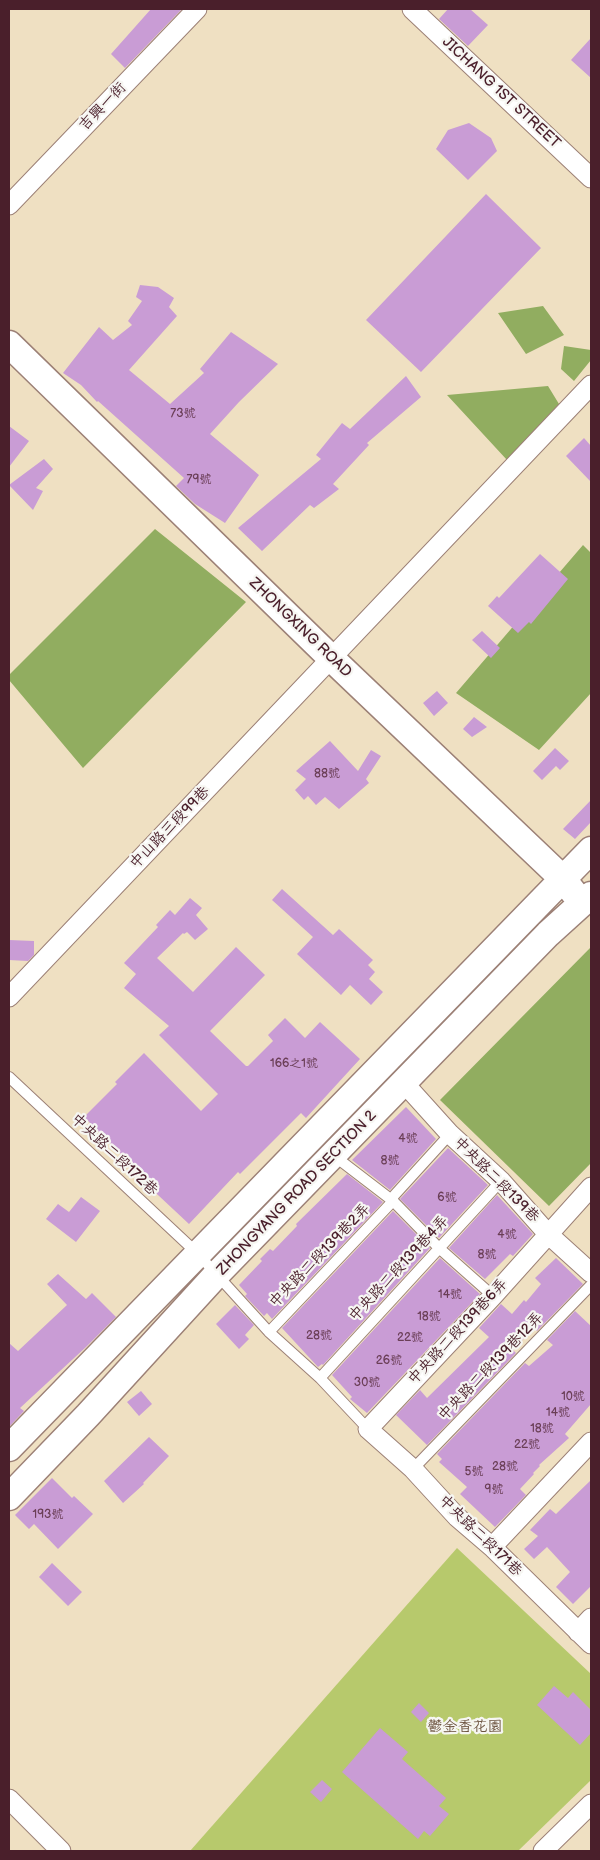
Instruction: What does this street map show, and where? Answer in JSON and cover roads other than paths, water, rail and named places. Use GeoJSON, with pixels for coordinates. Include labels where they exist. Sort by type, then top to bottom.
{"type":"FeatureCollection","features":[{"type":"Feature","properties":{"kind":"street","name":"吉興一街"},"geometry":{"type":"LineString","coordinates":[[9,205],[197,9]]}},
{"type":"Feature","properties":{"kind":"street","name":"JICHANG 1ST STREET"},"geometry":{"type":"LineString","coordinates":[[412,9],[591,178]]}},
{"type":"Feature","properties":{"kind":"street","name":"ZHONGXING ROAD"},"geometry":{"type":"LineString","coordinates":[[9,344],[332,659],[588,904]]}},
{"type":"Feature","properties":{"kind":"street","name":"中山路三段99巷"},"geometry":{"type":"LineString","coordinates":[[9,997],[591,385]]}},
{"type":"Feature","properties":{"kind":"street","name":"ZHONGYANG ROAD SECTION 2"},"geometry":{"type":"LineString","coordinates":[[9,1448],[591,850]]}},
{"type":"Feature","properties":{"kind":"street","name":"ZHONGYANG ROAD SECTION 2"},"geometry":{"type":"LineString","coordinates":[[9,1497],[88,1415],[217,1274],[548,934],[588,904]]}},
{"type":"Feature","properties":{"kind":"street","name":"中央路二段139巷"},"geometry":{"type":"LineString","coordinates":[[404,1083],[450,1134],[501,1182],[548,1234],[591,1273]]}},
{"type":"Feature","properties":{"kind":"street","name":"中央路二段139巷6弄"},"geometry":{"type":"LineString","coordinates":[[368,1429],[493,1296],[591,1187]]}},
{"type":"Feature","properties":{"kind":"street","name":"中央路二段171巷"},"geometry":{"type":"LineString","coordinates":[[368,1429],[413,1469],[457,1517],[492,1547],[585,1638]]}},
{"type":"Feature","properties":{"kind":"street"},"geometry":{"type":"LineString","coordinates":[[492,1547],[591,1442]]}},
{"type":"Feature","properties":{"kind":"street"},"geometry":{"type":"LineString","coordinates":[[585,1638],[591,1618]]}},
{"type":"Feature","properties":{"kind":"street"},"geometry":{"type":"LineString","coordinates":[[9,1799],[62,1851]]}},
{"type":"Feature","properties":{"kind":"street"},"geometry":{"type":"LineString","coordinates":[[542,1851],[591,1804]]}},
{"type":"Feature","properties":{"kind":"lane","name":"中央路二段172巷"},"geometry":{"type":"LineString","coordinates":[[9,1077],[198,1254],[269,1332],[320,1378],[368,1429]]}},
{"type":"Feature","properties":{"kind":"lane","name":"中央路二段139巷2弄"},"geometry":{"type":"LineString","coordinates":[[269,1332],[392,1201],[450,1134]]}},
{"type":"Feature","properties":{"kind":"lane"},"geometry":{"type":"LineString","coordinates":[[333,1155],[392,1201],[493,1296]]}},
{"type":"Feature","properties":{"kind":"lane","name":"中央路二段139巷4弄"},"geometry":{"type":"LineString","coordinates":[[320,1378],[501,1182]]}},
{"type":"Feature","properties":{"kind":"lane","name":"中央路二段139巷12弄"},"geometry":{"type":"LineString","coordinates":[[413,1469],[591,1285]]}},
{"type":"Feature","properties":{"kind":"park label","name":"鬱金香花園"},"geometry":{"type":"Point","coordinates":[465,1727]}}]}
